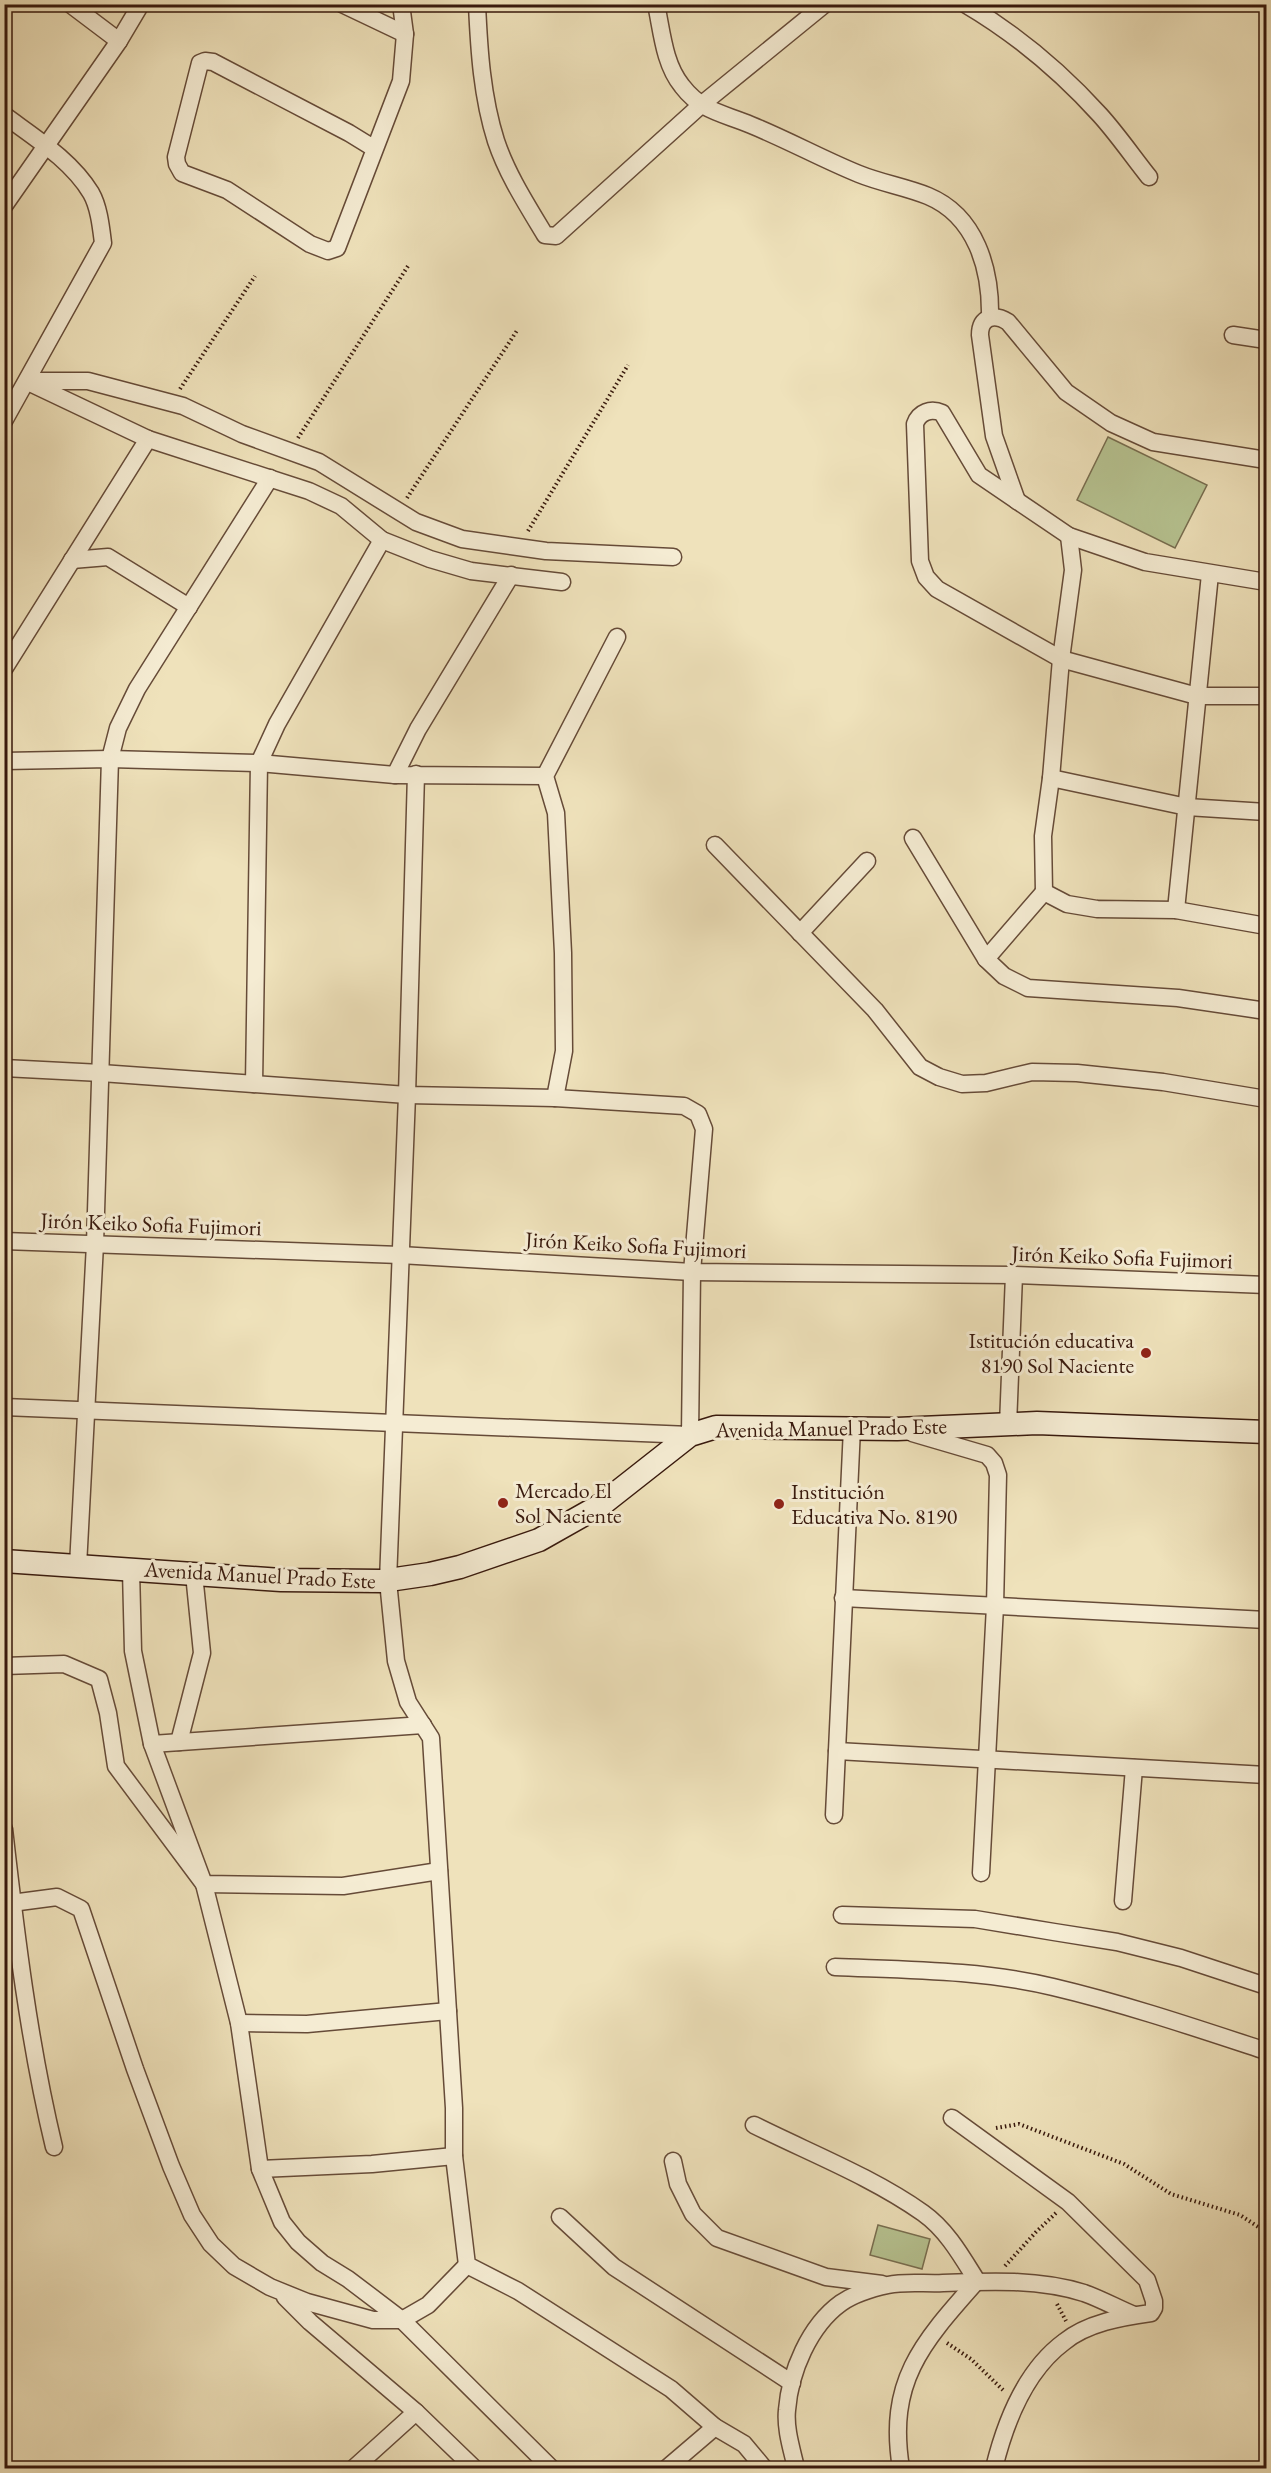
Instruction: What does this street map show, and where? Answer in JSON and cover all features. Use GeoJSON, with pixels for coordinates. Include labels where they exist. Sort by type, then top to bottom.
{"type":"FeatureCollection","features":[{"type":"Feature","properties":{"kind":"street"},"geometry":{"type":"LineString","coordinates":[[70,4],[119,41]]}},
{"type":"Feature","properties":{"kind":"street"},"geometry":{"type":"LineString","coordinates":[[4,206],[119,41],[141,4]]}},
{"type":"Feature","properties":{"kind":"street"},"geometry":{"type":"LineString","coordinates":[[342,4],[405,34]]}},
{"type":"Feature","properties":{"kind":"street"},"geometry":{"type":"LineString","coordinates":[[375,149],[213,62],[204,61],[200,63],[176,157],[182,173],[227,190],[310,244],[328,251],[340,246],[401,81],[405,34],[401,4]]}},
{"type":"Feature","properties":{"kind":"street"},"geometry":{"type":"LineString","coordinates":[[477,4],[479,62],[496,141],[522,197],[545,235],[556,236],[701,105],[825,4]]}},
{"type":"Feature","properties":{"kind":"street"},"geometry":{"type":"LineString","coordinates":[[656,4],[672,70],[680,84],[701,105],[772,134],[841,167],[929,196],[947,207],[967,227],[981,253],[991,296],[990,317]]}},
{"type":"Feature","properties":{"kind":"street"},"geometry":{"type":"LineString","coordinates":[[965,4],[994,21],[1053,68],[1101,116],[1149,177]]}},
{"type":"Feature","properties":{"kind":"street"},"geometry":{"type":"LineString","coordinates":[[4,115],[46,146],[73,170],[92,195],[103,243],[5,421]]}},
{"type":"Feature","properties":{"kind":"street"},"geometry":{"type":"LineString","coordinates":[[1017,501],[994,436],[980,335],[983,323],[990,317],[997,317],[1008,322],[1066,392],[1111,423],[1153,442],[1266,460]]}},
{"type":"Feature","properties":{"kind":"street"},"geometry":{"type":"LineString","coordinates":[[1233,335],[1266,340]]}},
{"type":"Feature","properties":{"kind":"street"},"geometry":{"type":"LineString","coordinates":[[27,381],[87,381],[183,406],[242,434],[319,462],[416,522],[462,539],[546,550],[673,557]]}},
{"type":"Feature","properties":{"kind":"street"},"geometry":{"type":"LineString","coordinates":[[27,381],[148,439],[309,491],[341,506],[382,540],[430,559],[471,571],[562,582]]}},
{"type":"Feature","properties":{"kind":"street"},"geometry":{"type":"LineString","coordinates":[[1266,582],[1145,562],[1069,536],[979,475],[942,413],[935,410],[928,411],[917,418],[915,424],[920,561],[926,577],[937,589],[1061,659],[1197,696],[1266,696]]}},
{"type":"Feature","properties":{"kind":"street"},"geometry":{"type":"LineString","coordinates":[[4,669],[148,439]]}},
{"type":"Feature","properties":{"kind":"street"},"geometry":{"type":"LineString","coordinates":[[78,1566],[102,1073],[110,759],[118,728],[137,690],[270,478]]}},
{"type":"Feature","properties":{"kind":"street"},"geometry":{"type":"LineString","coordinates":[[986,959],[1044,892],[1043,836],[1052,778],[1061,659],[1073,570],[1069,536]]}},
{"type":"Feature","properties":{"kind":"street"},"geometry":{"type":"LineString","coordinates":[[254,1084],[260,763],[277,724],[382,540]]}},
{"type":"Feature","properties":{"kind":"street"},"geometry":{"type":"LineString","coordinates":[[72,560],[108,557],[189,607]]}},
{"type":"Feature","properties":{"kind":"street"},"geometry":{"type":"LineString","coordinates":[[1176,910],[1210,574]]}},
{"type":"Feature","properties":{"kind":"street"},"geometry":{"type":"LineString","coordinates":[[395,775],[418,729],[511,575]]}},
{"type":"Feature","properties":{"kind":"street"},"geometry":{"type":"LineString","coordinates":[[555,1098],[564,1050],[563,953],[556,813],[545,776],[617,637]]}},
{"type":"Feature","properties":{"kind":"street"},"geometry":{"type":"LineString","coordinates":[[4,761],[110,759],[260,763],[395,775],[545,776]]}},
{"type":"Feature","properties":{"kind":"street"},"geometry":{"type":"LineString","coordinates":[[416,774],[407,1095],[388,1581],[396,1661],[408,1702],[431,1738],[454,2108],[454,2156],[467,2265]]}},
{"type":"Feature","properties":{"kind":"street"},"geometry":{"type":"LineString","coordinates":[[1052,778],[1187,807],[1266,812]]}},
{"type":"Feature","properties":{"kind":"street"},"geometry":{"type":"LineString","coordinates":[[913,838],[986,959],[1004,976],[1028,988],[1178,998],[1266,1011]]}},
{"type":"Feature","properties":{"kind":"street"},"geometry":{"type":"LineString","coordinates":[[715,845],[875,1010],[920,1067],[939,1077],[962,1084],[1032,1072],[1077,1073],[1163,1082],[1266,1099]]}},
{"type":"Feature","properties":{"kind":"street"},"geometry":{"type":"LineString","coordinates":[[800,933],[867,861]]}},
{"type":"Feature","properties":{"kind":"street"},"geometry":{"type":"LineString","coordinates":[[1044,892],[1067,904],[1097,909],[1176,910],[1266,926]]}},
{"type":"Feature","properties":{"kind":"street"},"geometry":{"type":"LineString","coordinates":[[4,1068],[407,1095],[555,1098],[684,1106],[698,1114],[704,1129],[692,1272],[690,1435],[4,1407]]}},
{"type":"Feature","properties":{"kind":"street","name":"Jirón Keiko Sofia Fujimori"},"geometry":{"type":"LineString","coordinates":[[4,1241],[400,1255],[692,1272],[1014,1275],[1266,1285]]}},
{"type":"Feature","properties":{"kind":"street"},"geometry":{"type":"LineString","coordinates":[[1008,1425],[1014,1275]]}},
{"type":"Feature","properties":{"kind":"street","name":"Avenida Manuel Prado Este"},"geometry":{"type":"LineString","coordinates":[[4,1561],[280,1581],[388,1581],[460,1567],[539,1540],[601,1505],[690,1435],[716,1427],[897,1429],[1049,1423],[1266,1432]]}},
{"type":"Feature","properties":{"kind":"street"},"geometry":{"type":"LineString","coordinates":[[834,1815],[852,1428]]}},
{"type":"Feature","properties":{"kind":"street"},"geometry":{"type":"LineString","coordinates":[[897,1429],[987,1455],[994,1463],[998,1475],[995,1606],[981,1873]]}},
{"type":"Feature","properties":{"kind":"street"},"geometry":{"type":"LineString","coordinates":[[131,1570],[133,1651],[152,1744],[204,1884],[239,2023],[260,2169],[282,2222],[298,2242],[402,2320],[551,2469]]}},
{"type":"Feature","properties":{"kind":"street"},"geometry":{"type":"LineString","coordinates":[[179,1742],[202,1653],[194,1574]]}},
{"type":"Feature","properties":{"kind":"street"},"geometry":{"type":"LineString","coordinates":[[843,1598],[1266,1620]]}},
{"type":"Feature","properties":{"kind":"street"},"geometry":{"type":"LineString","coordinates":[[4,1665],[64,1664],[99,1679],[108,1713],[116,1766],[204,1884]]}},
{"type":"Feature","properties":{"kind":"street"},"geometry":{"type":"LineString","coordinates":[[152,1744],[423,1725]]}},
{"type":"Feature","properties":{"kind":"street"},"geometry":{"type":"LineString","coordinates":[[837,1751],[1266,1775]]}},
{"type":"Feature","properties":{"kind":"street"},"geometry":{"type":"LineString","coordinates":[[1123,1901],[1134,1768]]}},
{"type":"Feature","properties":{"kind":"street"},"geometry":{"type":"LineString","coordinates":[[4,1829],[8,1903],[40,2090],[54,2147]]}},
{"type":"Feature","properties":{"kind":"street"},"geometry":{"type":"LineString","coordinates":[[204,1884],[343,1886],[439,1871]]}},
{"type":"Feature","properties":{"kind":"street"},"geometry":{"type":"LineString","coordinates":[[8,1903],[57,1897],[81,1910],[139,2079],[192,2215],[211,2244],[234,2266],[278,2290],[307,2302],[373,2320],[402,2320],[428,2305],[467,2265]]}},
{"type":"Feature","properties":{"kind":"street"},"geometry":{"type":"LineString","coordinates":[[842,1916],[975,1919],[1117,1942],[1265,1982]]}},
{"type":"Feature","properties":{"kind":"street"},"geometry":{"type":"LineString","coordinates":[[835,1967],[985,1976],[1051,1986],[1153,2014],[1266,2051]]}},
{"type":"Feature","properties":{"kind":"street"},"geometry":{"type":"LineString","coordinates":[[239,2023],[307,2024],[448,2011]]}},
{"type":"Feature","properties":{"kind":"street"},"geometry":{"type":"LineString","coordinates":[[952,2118],[1068,2202],[1147,2280],[1154,2308],[1151,2313],[1134,2315],[1091,2327],[1065,2341],[1040,2364],[1002,2434],[994,2469]]}},
{"type":"Feature","properties":{"kind":"street"},"geometry":{"type":"LineString","coordinates":[[754,2125],[857,2176],[924,2213],[953,2243],[977,2281]]}},
{"type":"Feature","properties":{"kind":"street"},"geometry":{"type":"LineString","coordinates":[[260,2169],[372,2164],[454,2156]]}},
{"type":"Feature","properties":{"kind":"street"},"geometry":{"type":"LineString","coordinates":[[672,2161],[678,2184],[693,2214],[717,2238],[826,2277],[889,2284],[977,2281],[1046,2285],[1084,2293],[1134,2315]]}},
{"type":"Feature","properties":{"kind":"street"},"geometry":{"type":"LineString","coordinates":[[560,2217],[614,2266],[792,2383]]}},
{"type":"Feature","properties":{"kind":"street"},"geometry":{"type":"LineString","coordinates":[[467,2265],[518,2291],[670,2389],[715,2427],[744,2444],[764,2469]]}},
{"type":"Feature","properties":{"kind":"street"},"geometry":{"type":"LineString","coordinates":[[901,2469],[896,2440],[902,2387],[931,2333],[977,2281]]}},
{"type":"Feature","properties":{"kind":"street"},"geometry":{"type":"LineString","coordinates":[[796,2469],[787,2420],[792,2383],[801,2356],[812,2335],[842,2302],[889,2284]]}},
{"type":"Feature","properties":{"kind":"street"},"geometry":{"type":"LineString","coordinates":[[278,2290],[310,2322],[416,2412],[474,2469]]}},
{"type":"Feature","properties":{"kind":"street"},"geometry":{"type":"LineString","coordinates":[[354,2469],[416,2412]]}},
{"type":"Feature","properties":{"kind":"street"},"geometry":{"type":"LineString","coordinates":[[668,2469],[715,2427]]}},
{"type":"Feature","properties":{"kind":"path"},"geometry":{"type":"LineString","coordinates":[[290,452],[408,266]]}},
{"type":"Feature","properties":{"kind":"path"},"geometry":{"type":"LineString","coordinates":[[171,402],[255,276]]}},
{"type":"Feature","properties":{"kind":"path"},"geometry":{"type":"LineString","coordinates":[[398,511],[518,329]]}},
{"type":"Feature","properties":{"kind":"path"},"geometry":{"type":"LineString","coordinates":[[518,547],[628,365]]}},
{"type":"Feature","properties":{"kind":"path"},"geometry":{"type":"LineString","coordinates":[[982,2140],[998,2127],[1019,2124],[1124,2164],[1171,2194],[1240,2215],[1266,2232]]}},
{"type":"Feature","properties":{"kind":"path"},"geometry":{"type":"LineString","coordinates":[[996,2282],[1008,2261],[1068,2202]]}},
{"type":"Feature","properties":{"kind":"path"},"geometry":{"type":"LineString","coordinates":[[1046,2285],[1074,2336]]}},
{"type":"Feature","properties":{"kind":"path"},"geometry":{"type":"LineString","coordinates":[[931,2333],[970,2359],[1017,2404]]}},
{"type":"Feature","properties":{"kind":"green space"},"geometry":{"type":"Polygon","coordinates":[[[1108,437],[1207,485],[1175,548],[1077,500],[1108,437]]]}},
{"type":"Feature","properties":{"kind":"green space"},"geometry":{"type":"Polygon","coordinates":[[[878,2225],[930,2239],[922,2269],[870,2255],[878,2225]]]}},
{"type":"Feature","properties":{"kind":"place","name":"Istitución educativa 8190 Sol Naciente"},"geometry":{"type":"Point","coordinates":[1146,1353]}},
{"type":"Feature","properties":{"kind":"place","name":"Mercado El Sol Naciente"},"geometry":{"type":"Point","coordinates":[503,1503]}},
{"type":"Feature","properties":{"kind":"place","name":"Institución Educativa No. 8190"},"geometry":{"type":"Point","coordinates":[779,1504]}}]}
